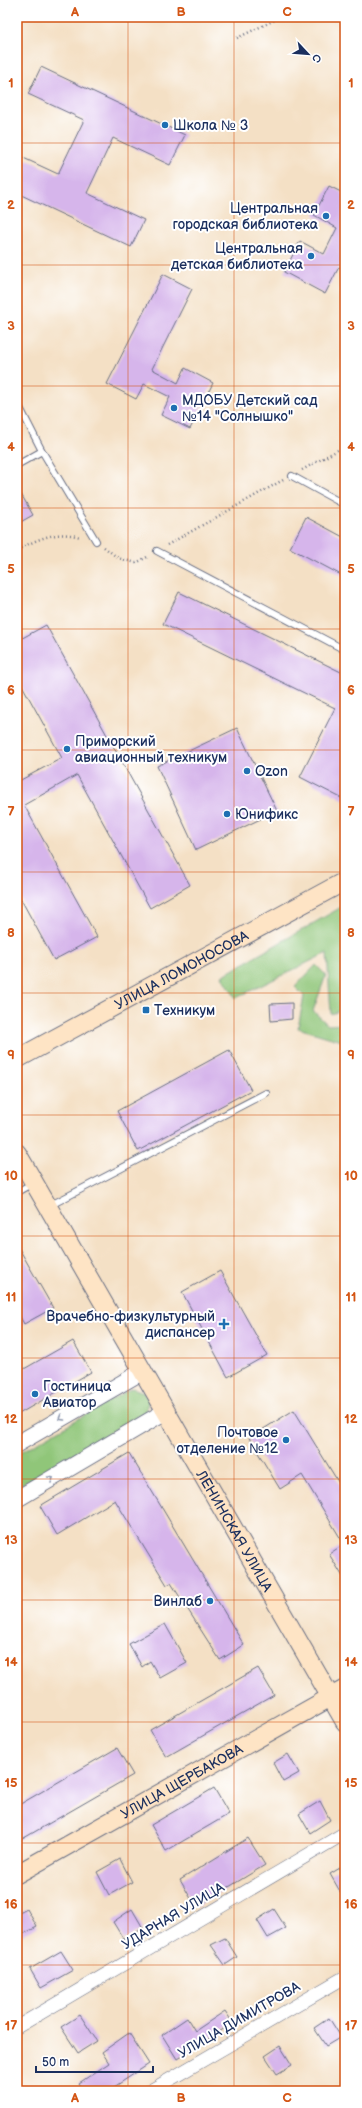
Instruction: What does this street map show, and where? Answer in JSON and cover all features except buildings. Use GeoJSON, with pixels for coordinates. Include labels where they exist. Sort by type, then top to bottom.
{"type":"FeatureCollection","features":[{"type":"Feature","properties":{"kind":"main road","name":"УЛИЦА ЛОМОНОСОВА"},"geometry":{"type":"LineString","coordinates":[[17,1059],[345,881]]}},
{"type":"Feature","properties":{"kind":"main road","name":"ЛЕНИНСКАЯ УЛИЦА"},"geometry":{"type":"LineString","coordinates":[[17,1153],[166,1412],[338,1693],[345,1722]]}},
{"type":"Feature","properties":{"kind":"main road","name":"УЛИЦА ЩЕРБАКОВА"},"geometry":{"type":"LineString","coordinates":[[17,1874],[338,1693]]}},
{"type":"Feature","properties":{"kind":"street"},"geometry":{"type":"LineString","coordinates":[[17,1444],[143,1371]]}},
{"type":"Feature","properties":{"kind":"street"},"geometry":{"type":"LineString","coordinates":[[17,1499],[166,1412]]}},
{"type":"Feature","properties":{"kind":"street","name":"УДАРНАЯ УЛИЦА"},"geometry":{"type":"LineString","coordinates":[[17,2027],[345,1833]]}},
{"type":"Feature","properties":{"kind":"street","name":"УЛИЦА ДИМИТРОВА"},"geometry":{"type":"LineString","coordinates":[[150,2091],[345,1977]]}},
{"type":"Feature","properties":{"kind":"lane"},"geometry":{"type":"LineString","coordinates":[[17,402],[42,451],[96,541]]}},
{"type":"Feature","properties":{"kind":"lane"},"geometry":{"type":"LineString","coordinates":[[17,465],[42,451]]}},
{"type":"Feature","properties":{"kind":"lane"},"geometry":{"type":"LineString","coordinates":[[292,476],[345,505]]}},
{"type":"Feature","properties":{"kind":"lane"},"geometry":{"type":"LineString","coordinates":[[157,551],[345,650]]}},
{"type":"Feature","properties":{"kind":"lane"},"geometry":{"type":"LineString","coordinates":[[48,1207],[266,1093]]}},
{"type":"Feature","properties":{"kind":"lane"},"geometry":{"type":"LineString","coordinates":[[17,1192],[34,1183]]}},
{"type":"Feature","properties":{"kind":"path"},"geometry":{"type":"LineString","coordinates":[[237,38],[280,17]]}},
{"type":"Feature","properties":{"kind":"path"},"geometry":{"type":"LineString","coordinates":[[17,550],[44,536],[68,533],[96,541],[118,558],[136,563],[345,446]]}},
{"type":"Feature","properties":{"kind":"green space"},"geometry":{"type":"Polygon","coordinates":[[[345,905],[345,1009],[331,1014],[327,953],[236,998],[222,976],[345,905]]]}},
{"type":"Feature","properties":{"kind":"green space"},"geometry":{"type":"Polygon","coordinates":[[[316,965],[326,975],[313,1011],[328,1025],[345,1024],[345,1042],[298,1028],[304,996],[295,987],[316,965]]]}},
{"type":"Feature","properties":{"kind":"green space"},"geometry":{"type":"Polygon","coordinates":[[[132,1388],[144,1392],[149,1400],[145,1412],[17,1487],[17,1454],[132,1388]]]}},
{"type":"Feature","properties":{"kind":"place","name":"Школа № 3"},"geometry":{"type":"Point","coordinates":[165,125]}},
{"type":"Feature","properties":{"kind":"place","name":"Центральная городская библиотека"},"geometry":{"type":"Point","coordinates":[326,216]}},
{"type":"Feature","properties":{"kind":"place","name":"Центральная детская библиотека"},"geometry":{"type":"Point","coordinates":[311,256]}},
{"type":"Feature","properties":{"kind":"place","name":"МДОБУ Детский сад №14 \"Солнышко\""},"geometry":{"type":"Point","coordinates":[174,408]}},
{"type":"Feature","properties":{"kind":"place","name":"Приморский авиационный техникум"},"geometry":{"type":"Point","coordinates":[67,749]}},
{"type":"Feature","properties":{"kind":"place","name":"Ozon"},"geometry":{"type":"Point","coordinates":[247,771]}},
{"type":"Feature","properties":{"kind":"place","name":"Юнификс"},"geometry":{"type":"Point","coordinates":[227,814]}},
{"type":"Feature","properties":{"kind":"place","name":"Техникум"},"geometry":{"type":"Point","coordinates":[146,1010]}},
{"type":"Feature","properties":{"kind":"place","name":"Врачебно-физкультурный диспансер"},"geometry":{"type":"Point","coordinates":[224,1324]}},
{"type":"Feature","properties":{"kind":"place","name":"Гостиница Авиатор"},"geometry":{"type":"Point","coordinates":[35,1394]}},
{"type":"Feature","properties":{"kind":"place","name":"Почтовое отделение №12"},"geometry":{"type":"Point","coordinates":[286,1440]}},
{"type":"Feature","properties":{"kind":"place","name":"Винлаб"},"geometry":{"type":"Point","coordinates":[210,1601]}}]}
